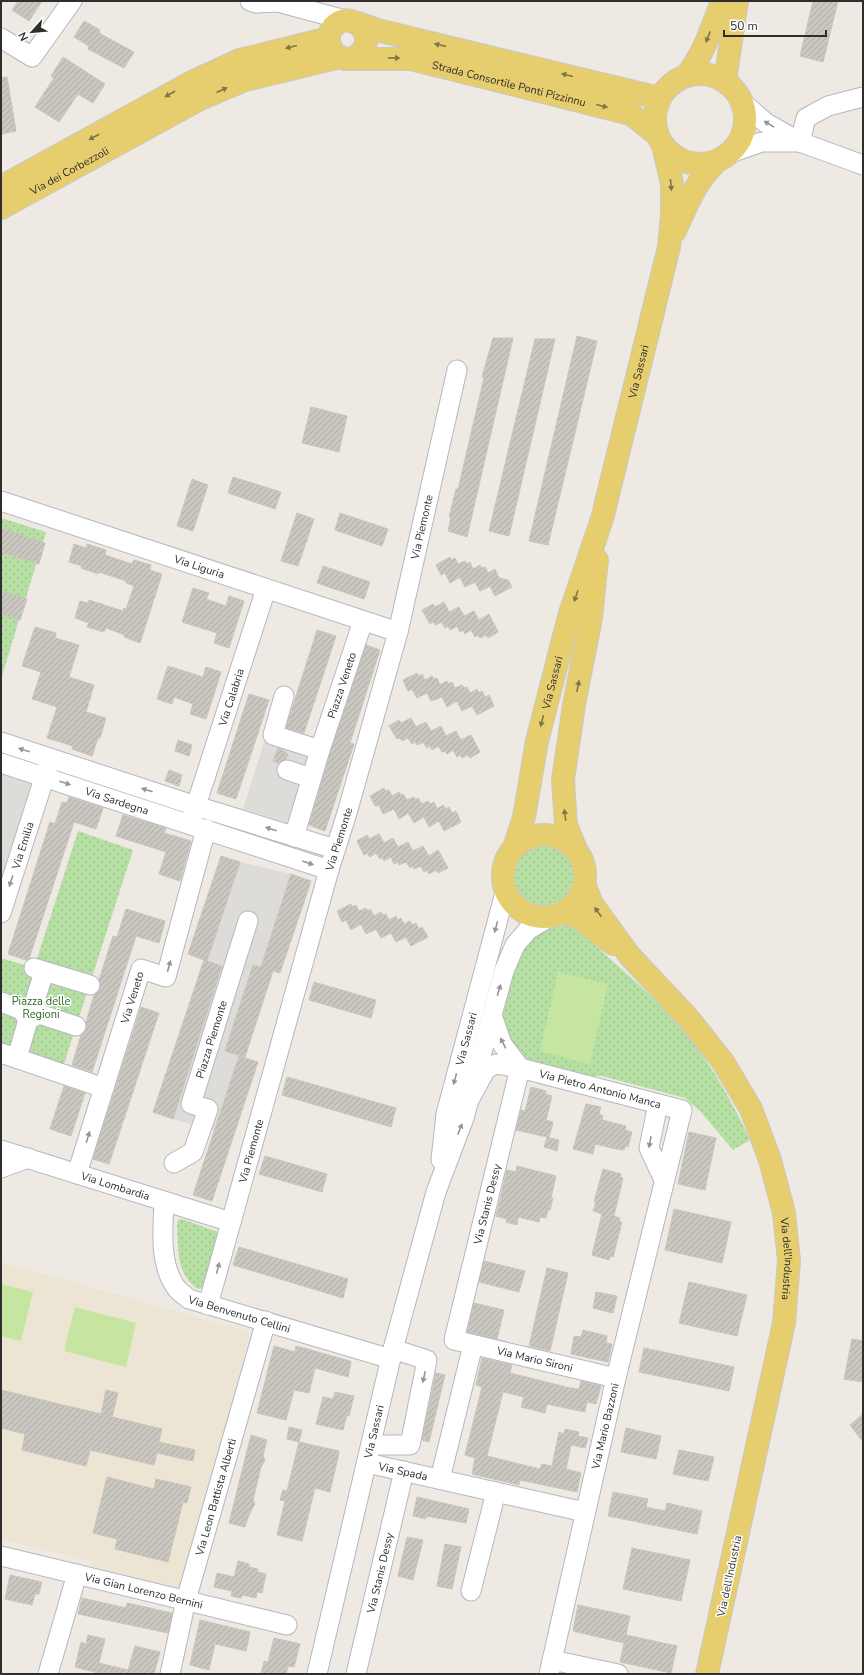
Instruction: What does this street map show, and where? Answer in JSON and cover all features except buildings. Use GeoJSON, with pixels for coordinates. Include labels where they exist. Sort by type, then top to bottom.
{"type":"FeatureCollection","features":[{"type":"Feature","properties":{"kind":"main road"},"geometry":{"type":"LineString","coordinates":[[686,76],[696,65],[701,55],[722,1]]}},
{"type":"Feature","properties":{"kind":"main road"},"geometry":{"type":"LineString","coordinates":[[725,81],[737,1]]}},
{"type":"Feature","properties":{"kind":"main road"},"geometry":{"type":"LineString","coordinates":[[133,126],[192,82],[240,60],[340,28],[362,27],[367,38],[364,50],[347,57],[331,49],[340,28]]}},
{"type":"Feature","properties":{"kind":"main road","name":"Strada Consortile Ponti Pizzinnu"},"geometry":{"type":"LineString","coordinates":[[340,28],[377,30],[659,98]]}},
{"type":"Feature","properties":{"kind":"main road","name":"Strada Consortile Ponti Pizzinnu"},"geometry":{"type":"LineString","coordinates":[[133,126],[200,100],[245,80],[347,57],[410,59],[632,114],[660,140]]}},
{"type":"Feature","properties":{"kind":"main road"},"geometry":{"type":"LineString","coordinates":[[697,73],[712,75],[725,81],[735,90],[741,101],[745,114],[744,127],[740,141],[723,157],[702,165],[686,163],[673,156],[660,140],[654,120],[659,98],[668,85],[686,76],[697,73]]}},
{"type":"Feature","properties":{"kind":"main road","name":"Via dei Corbezzoli"},"geometry":{"type":"LineString","coordinates":[[1,187],[133,126]]}},
{"type":"Feature","properties":{"kind":"main road","name":"Via dei Corbezzoli"},"geometry":{"type":"LineString","coordinates":[[1,208],[133,126]]}},
{"type":"Feature","properties":{"kind":"main road","name":"Via Sassari"},"geometry":{"type":"LineString","coordinates":[[514,848],[524,817],[537,741],[570,613],[602,519],[669,247],[672,215],[672,183],[660,140]]}},
{"type":"Feature","properties":{"kind":"main road","name":"Via Sassari"},"geometry":{"type":"LineString","coordinates":[[669,247],[695,187],[703,175],[723,157]]}},
{"type":"Feature","properties":{"kind":"main road","name":"Via Sassari"},"geometry":{"type":"LineString","coordinates":[[577,852],[566,825],[564,780],[574,704],[591,618],[602,519]]}},
{"type":"Feature","properties":{"kind":"main road"},"geometry":{"type":"LineString","coordinates":[[550,835],[565,841],[577,852],[584,870],[584,883],[579,896],[557,913],[539,916],[527,912],[514,903],[506,889],[504,867],[514,848],[520,843],[534,836],[550,835]]}},
{"type":"Feature","properties":{"kind":"main road","name":"Via dell'Industria"},"geometry":{"type":"LineString","coordinates":[[584,883],[592,904],[629,956],[689,1019],[723,1062],[751,1109],[770,1160],[784,1213],[789,1261],[784,1323],[707,1674]]}},
{"type":"Feature","properties":{"kind":"main road","name":"Via dell'Industria"},"geometry":{"type":"LineString","coordinates":[[557,913],[580,919],[629,956]]}},
{"type":"Feature","properties":{"kind":"street"},"geometry":{"type":"LineString","coordinates":[[1,38],[32,57],[72,1]]}},
{"type":"Feature","properties":{"kind":"street"},"geometry":{"type":"LineString","coordinates":[[250,1],[256,3],[278,1],[312,11],[340,28]]}},
{"type":"Feature","properties":{"kind":"street"},"geometry":{"type":"LineString","coordinates":[[800,142],[806,118],[828,106],[863,97]]}},
{"type":"Feature","properties":{"kind":"street"},"geometry":{"type":"LineString","coordinates":[[741,101],[766,124],[800,142],[863,165]]}},
{"type":"Feature","properties":{"kind":"street"},"geometry":{"type":"LineString","coordinates":[[723,157],[762,142],[800,142]]}},
{"type":"Feature","properties":{"kind":"street","name":"Via Piemonte"},"geometry":{"type":"LineString","coordinates":[[208,1305],[329,870],[398,632],[457,370]]}},
{"type":"Feature","properties":{"kind":"street","name":"Via Liguria"},"geometry":{"type":"LineString","coordinates":[[1,500],[398,632]]}},
{"type":"Feature","properties":{"kind":"street","name":"Via Calabria"},"geometry":{"type":"LineString","coordinates":[[198,820],[266,588]]}},
{"type":"Feature","properties":{"kind":"street","name":"Piazza Veneto"},"geometry":{"type":"LineString","coordinates":[[294,836],[311,778],[363,621]]}},
{"type":"Feature","properties":{"kind":"street"},"geometry":{"type":"LineString","coordinates":[[284,696],[273,735],[320,750]]}},
{"type":"Feature","properties":{"kind":"street","name":"Via Sardegna"},"geometry":{"type":"LineString","coordinates":[[1,742],[50,758],[198,820],[329,870]]}},
{"type":"Feature","properties":{"kind":"street"},"geometry":{"type":"LineString","coordinates":[[44,777],[50,758]]}},
{"type":"Feature","properties":{"kind":"street","name":"Via Sardegna"},"geometry":{"type":"LineString","coordinates":[[1,763],[44,777],[198,820],[294,836],[335,849]]}},
{"type":"Feature","properties":{"kind":"street"},"geometry":{"type":"LineString","coordinates":[[287,770],[311,778]]}},
{"type":"Feature","properties":{"kind":"street","name":"Via Emilia"},"geometry":{"type":"LineString","coordinates":[[1,913],[44,777]]}},
{"type":"Feature","properties":{"kind":"street","name":"Via Veneto"},"geometry":{"type":"LineString","coordinates":[[77,1174],[141,969],[166,978],[198,820]]}},
{"type":"Feature","properties":{"kind":"street","name":"Via Sassari"},"geometry":{"type":"LineString","coordinates":[[436,1192],[446,1114],[506,889]]}},
{"type":"Feature","properties":{"kind":"street","name":"Via Sassari"},"geometry":{"type":"LineString","coordinates":[[317,1674],[392,1354],[436,1192],[468,1102],[504,972],[515,946],[528,930],[557,913]]}},
{"type":"Feature","properties":{"kind":"street","name":"Piazza Piemonte"},"geometry":{"type":"LineString","coordinates":[[174,1163],[193,1152],[190,1143],[208,1109],[191,1104],[248,921]]}},
{"type":"Feature","properties":{"kind":"street"},"geometry":{"type":"LineString","coordinates":[[90,985],[39,970],[31,1012],[9,1056],[104,1088]]}},
{"type":"Feature","properties":{"kind":"street"},"geometry":{"type":"LineString","coordinates":[[1,1002],[76,1026]]}},
{"type":"Feature","properties":{"kind":"street"},"geometry":{"type":"LineString","coordinates":[[492,1015],[502,1044],[520,1068]]}},
{"type":"Feature","properties":{"kind":"street","name":"Via Pietro Antonio Manca"},"geometry":{"type":"LineString","coordinates":[[468,1102],[486,1069],[496,1064],[520,1068],[682,1110]]}},
{"type":"Feature","properties":{"kind":"street","name":"Via Stanis Dessy"},"geometry":{"type":"LineString","coordinates":[[454,1340],[520,1068]]}},
{"type":"Feature","properties":{"kind":"street"},"geometry":{"type":"LineString","coordinates":[[658,1104],[649,1148],[664,1180]]}},
{"type":"Feature","properties":{"kind":"street","name":"Via Mario Bazzoni"},"geometry":{"type":"LineString","coordinates":[[550,1667],[616,1378],[682,1110]]}},
{"type":"Feature","properties":{"kind":"street","name":"Via Lombardia"},"geometry":{"type":"LineString","coordinates":[[1,1150],[231,1222]]}},
{"type":"Feature","properties":{"kind":"street"},"geometry":{"type":"LineString","coordinates":[[1,1168],[28,1158]]}},
{"type":"Feature","properties":{"kind":"street","name":"Via Benvenuto Cellini"},"geometry":{"type":"LineString","coordinates":[[164,1202],[163,1245],[168,1274],[176,1288],[189,1299],[392,1354],[427,1360],[410,1445],[369,1454]]}},
{"type":"Feature","properties":{"kind":"street","name":"Via Leon Battista Alberti"},"geometry":{"type":"LineString","coordinates":[[170,1674],[186,1600],[266,1321]]}},
{"type":"Feature","properties":{"kind":"street","name":"Via Mario Sironi"},"geometry":{"type":"LineString","coordinates":[[454,1340],[616,1378]]}},
{"type":"Feature","properties":{"kind":"street"},"geometry":{"type":"LineString","coordinates":[[440,1479],[473,1344]]}},
{"type":"Feature","properties":{"kind":"street","name":"Via Spada"},"geometry":{"type":"LineString","coordinates":[[369,1454],[404,1471],[585,1512]]}},
{"type":"Feature","properties":{"kind":"street","name":"Via Stanis Dessy"},"geometry":{"type":"LineString","coordinates":[[356,1674],[404,1471]]}},
{"type":"Feature","properties":{"kind":"street"},"geometry":{"type":"LineString","coordinates":[[471,1591],[496,1492]]}},
{"type":"Feature","properties":{"kind":"street","name":"Via Gian Lorenzo Bernini"},"geometry":{"type":"LineString","coordinates":[[1,1556],[287,1625]]}},
{"type":"Feature","properties":{"kind":"street"},"geometry":{"type":"LineString","coordinates":[[48,1674],[77,1574]]}},
{"type":"Feature","properties":{"kind":"street"},"geometry":{"type":"LineString","coordinates":[[550,1667],[618,1674]]}},
{"type":"Feature","properties":{"kind":"shaded area"},"geometry":{"type":"Polygon","coordinates":[[[267,733],[320,750],[296,826],[243,809],[267,733]]]}},
{"type":"Feature","properties":{"kind":"shaded area"},"geometry":{"type":"Polygon","coordinates":[[[1,769],[39,780],[1,902],[1,769]]]}},
{"type":"Feature","properties":{"kind":"shaded area"},"geometry":{"type":"Polygon","coordinates":[[[240,862],[291,874],[261,967],[253,965],[225,1051],[239,1055],[214,1131],[173,1119],[223,966],[207,961],[240,862]]]}},
{"type":"Feature","properties":{"kind":"shaded area"},"geometry":{"type":"Polygon","coordinates":[[[1,1262],[250,1332],[185,1589],[91,1567],[92,1561],[1,1539],[1,1262]]]}},
{"type":"Feature","properties":{"kind":"green space"},"geometry":{"type":"Polygon","coordinates":[[[1,518],[46,532],[1,679],[1,518]]]}},
{"type":"Feature","properties":{"kind":"green space","name":"Piazza delle Regioni"},"geometry":{"type":"Polygon","coordinates":[[[78,831],[133,850],[63,1067],[1,1047],[1,958],[34,968],[78,831]]]}},
{"type":"Feature","properties":{"kind":"green space"},"geometry":{"type":"Polygon","coordinates":[[[538,845],[550,845],[561,850],[569,858],[574,869],[572,887],[561,900],[550,905],[538,905],[527,900],[519,892],[514,881],[514,869],[519,858],[527,850],[538,845]]]}},
{"type":"Feature","properties":{"kind":"green space"},"geometry":{"type":"Polygon","coordinates":[[[557,923],[570,926],[583,934],[644,989],[677,1023],[690,1038],[723,1087],[750,1140],[733,1150],[701,1112],[685,1098],[602,1076],[553,1077],[520,1068],[497,1030],[521,947],[530,935],[557,923]]]}},
{"type":"Feature","properties":{"kind":"green space"},"geometry":{"type":"Polygon","coordinates":[[[558,972],[608,984],[590,1064],[540,1051],[558,972]]]}},
{"type":"Feature","properties":{"kind":"green space"},"geometry":{"type":"Polygon","coordinates":[[[182,1219],[218,1232],[202,1288],[198,1289],[191,1283],[185,1276],[182,1268],[178,1252],[177,1225],[178,1220],[182,1219]]]}},
{"type":"Feature","properties":{"kind":"green space"},"geometry":{"type":"Polygon","coordinates":[[[1,1284],[33,1292],[21,1341],[1,1336],[1,1284]]]}},
{"type":"Feature","properties":{"kind":"green space"},"geometry":{"type":"Polygon","coordinates":[[[75,1307],[136,1323],[126,1367],[64,1351],[75,1307]]]}}]}
